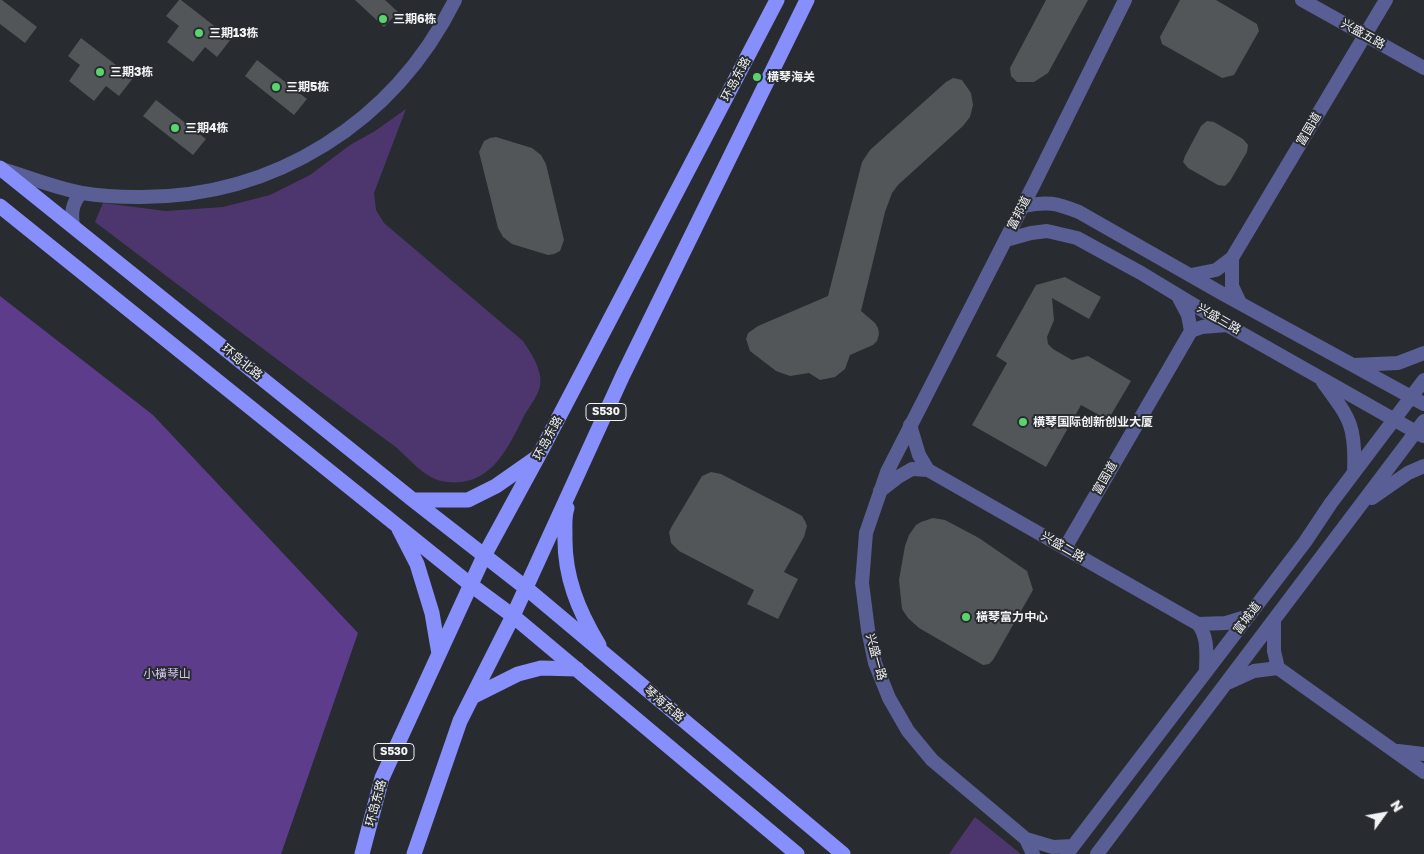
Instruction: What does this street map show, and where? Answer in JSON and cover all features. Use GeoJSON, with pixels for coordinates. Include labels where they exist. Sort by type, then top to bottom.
{"type":"FeatureCollection","features":[{"type":"Feature","properties":{"kind":"main road","name":"环岛东路"},"geometry":{"type":"LineString","coordinates":[[362,854],[382,778],[484,556],[539,455],[777,0]]}},
{"type":"Feature","properties":{"kind":"main road","name":"S530"},"geometry":{"type":"LineString","coordinates":[[414,854],[460,721],[513,616],[632,357],[807,0]]}},
{"type":"Feature","properties":{"kind":"main road","name":"环岛北路"},"geometry":{"type":"LineString","coordinates":[[0,168],[484,556]]}},
{"type":"Feature","properties":{"kind":"main road"},"geometry":{"type":"LineString","coordinates":[[0,206],[471,585],[513,616],[796,854]]}},
{"type":"Feature","properties":{"kind":"main road"},"geometry":{"type":"LineString","coordinates":[[413,500],[468,500],[496,486],[539,455]]}},
{"type":"Feature","properties":{"kind":"main road"},"geometry":{"type":"LineString","coordinates":[[577,474],[565,513],[565,544],[569,580],[586,624],[606,656]]}},
{"type":"Feature","properties":{"kind":"main road"},"geometry":{"type":"LineString","coordinates":[[396,524],[418,564],[432,613],[438,654]]}},
{"type":"Feature","properties":{"kind":"main road","name":"琴海东路"},"geometry":{"type":"LineString","coordinates":[[484,556],[526,588],[844,854]]}},
{"type":"Feature","properties":{"kind":"main road"},"geometry":{"type":"LineString","coordinates":[[472,697],[518,674],[541,668],[577,670]]}},
{"type":"Feature","properties":{"kind":"street"},"geometry":{"type":"LineString","coordinates":[[0,168],[81,193],[128,197],[200,193],[270,173],[299,160],[347,131],[389,94],[420,57],[438,31],[455,0]]}},
{"type":"Feature","properties":{"kind":"street","name":"富邦道"},"geometry":{"type":"LineString","coordinates":[[910,425],[1006,240],[1125,0]]}},
{"type":"Feature","properties":{"kind":"street","name":"兴盛五路"},"geometry":{"type":"LineString","coordinates":[[1302,0],[1424,68]]}},
{"type":"Feature","properties":{"kind":"street","name":"富国道"},"geometry":{"type":"LineString","coordinates":[[1232,258],[1386,0]]}},
{"type":"Feature","properties":{"kind":"street"},"geometry":{"type":"LineString","coordinates":[[73,226],[72,208],[81,193]]}},
{"type":"Feature","properties":{"kind":"street","name":"兴盛三路"},"geometry":{"type":"LineString","coordinates":[[1023,206],[1038,203],[1058,203],[1079,212],[1424,404]]}},
{"type":"Feature","properties":{"kind":"street","name":"兴盛三路"},"geometry":{"type":"LineString","coordinates":[[1006,240],[1047,231],[1077,238],[1394,419],[1421,430]]}},
{"type":"Feature","properties":{"kind":"street"},"geometry":{"type":"LineString","coordinates":[[1191,275],[1216,270],[1232,258]]}},
{"type":"Feature","properties":{"kind":"street"},"geometry":{"type":"LineString","coordinates":[[1232,258],[1232,286],[1240,303]]}},
{"type":"Feature","properties":{"kind":"street"},"geometry":{"type":"LineString","coordinates":[[1178,295],[1188,315],[1191,332],[1202,327],[1228,325]]}},
{"type":"Feature","properties":{"kind":"street","name":"富国道"},"geometry":{"type":"LineString","coordinates":[[1065,548],[1191,332]]}},
{"type":"Feature","properties":{"kind":"street"},"geometry":{"type":"LineString","coordinates":[[1352,365],[1398,363],[1424,353]]}},
{"type":"Feature","properties":{"kind":"street"},"geometry":{"type":"LineString","coordinates":[[1320,377],[1344,411],[1352,427],[1355,446],[1354,472]]}},
{"type":"Feature","properties":{"kind":"street","name":"富城道"},"geometry":{"type":"LineString","coordinates":[[1070,850],[1305,542],[1354,472],[1424,380]]}},
{"type":"Feature","properties":{"kind":"street"},"geometry":{"type":"LineString","coordinates":[[910,425],[919,455],[928,470]]}},
{"type":"Feature","properties":{"kind":"street","name":"兴盛一路"},"geometry":{"type":"LineString","coordinates":[[910,425],[887,472],[866,533],[862,583],[870,641],[881,681],[908,731],[932,760],[1026,839]]}},
{"type":"Feature","properties":{"kind":"street","name":"富城道"},"geometry":{"type":"LineString","coordinates":[[1097,854],[1361,505],[1421,430]]}},
{"type":"Feature","properties":{"kind":"street"},"geometry":{"type":"LineString","coordinates":[[1361,505],[1408,473],[1424,466]]}},
{"type":"Feature","properties":{"kind":"street"},"geometry":{"type":"LineString","coordinates":[[880,491],[893,480],[912,469],[928,470]]}},
{"type":"Feature","properties":{"kind":"street","name":"兴盛二路"},"geometry":{"type":"LineString","coordinates":[[928,470],[1198,624]]}},
{"type":"Feature","properties":{"kind":"street"},"geometry":{"type":"LineString","coordinates":[[1198,624],[1226,623],[1249,616]]}},
{"type":"Feature","properties":{"kind":"street"},"geometry":{"type":"LineString","coordinates":[[1274,620],[1274,651],[1278,668],[1424,772]]}},
{"type":"Feature","properties":{"kind":"street"},"geometry":{"type":"LineString","coordinates":[[1198,624],[1203,630],[1206,641],[1206,672]]}},
{"type":"Feature","properties":{"kind":"street"},"geometry":{"type":"LineString","coordinates":[[1225,684],[1254,671],[1278,668]]}},
{"type":"Feature","properties":{"kind":"street"},"geometry":{"type":"LineString","coordinates":[[1395,750],[1424,754]]}},
{"type":"Feature","properties":{"kind":"street"},"geometry":{"type":"LineString","coordinates":[[1026,839],[1053,848],[1070,850]]}},
{"type":"Feature","properties":{"kind":"street"},"geometry":{"type":"LineString","coordinates":[[1026,839],[1033,854]]}},
{"type":"Feature","properties":{"kind":"shaded area"},"geometry":{"type":"Polygon","coordinates":[[[406,109],[374,193],[376,210],[384,223],[523,341],[536,362],[540,374],[540,386],[537,394],[504,452],[486,472],[462,482],[447,482],[430,477],[396,447],[95,222],[103,203],[166,211],[223,207],[270,195],[310,175],[350,145],[375,131],[406,109]]]}},
{"type":"Feature","properties":{"kind":"shaded area"},"geometry":{"type":"Polygon","coordinates":[[[975,817],[1021,854],[949,854],[975,817]]]}},
{"type":"Feature","properties":{"kind":"green space","name":"小橫琴山"},"geometry":{"type":"Polygon","coordinates":[[[0,296],[153,415],[358,633],[281,854],[0,854],[0,296]]]}},
{"type":"Feature","properties":{"kind":"building"},"geometry":{"type":"Polygon","coordinates":[[[0,0],[37,27],[25,43],[0,24],[0,0]]]}},
{"type":"Feature","properties":{"kind":"building","name":"三期13栋"},"geometry":{"type":"Polygon","coordinates":[[[179,0],[231,39],[217,57],[205,47],[193,62],[167,42],[179,26],[166,16],[179,0]]]}},
{"type":"Feature","properties":{"kind":"building","name":"三期6栋"},"geometry":{"type":"Polygon","coordinates":[[[355,0],[385,0],[398,12],[384,27],[355,0]]]}},
{"type":"Feature","properties":{"kind":"building"},"geometry":{"type":"Polygon","coordinates":[[[1046,0],[1088,0],[1048,73],[1034,82],[1017,82],[1011,76],[1010,68],[1046,0]]]}},
{"type":"Feature","properties":{"kind":"building"},"geometry":{"type":"Polygon","coordinates":[[[1180,0],[1216,0],[1257,24],[1259,31],[1234,75],[1222,78],[1162,44],[1160,37],[1180,0]]]}},
{"type":"Feature","properties":{"kind":"building","name":"三期3栋"},"geometry":{"type":"Polygon","coordinates":[[[81,38],[133,78],[119,96],[106,86],[94,101],[69,81],[80,65],[68,56],[81,38]]]}},
{"type":"Feature","properties":{"kind":"building","name":"三期5栋"},"geometry":{"type":"Polygon","coordinates":[[[257,60],[307,99],[294,115],[245,76],[257,60]]]}},
{"type":"Feature","properties":{"kind":"building"},"geometry":{"type":"Polygon","coordinates":[[[953,78],[962,80],[971,93],[973,105],[970,117],[963,126],[898,185],[892,193],[885,212],[861,311],[878,328],[877,341],[873,345],[850,355],[845,369],[835,377],[820,380],[809,373],[790,376],[776,371],[750,351],[746,339],[748,333],[758,326],[828,296],[862,162],[870,150],[946,82],[953,78]]]}},
{"type":"Feature","properties":{"kind":"building","name":"三期4栋"},"geometry":{"type":"Polygon","coordinates":[[[156,100],[206,139],[193,155],[143,116],[156,100]]]}},
{"type":"Feature","properties":{"kind":"building"},"geometry":{"type":"Polygon","coordinates":[[[1207,121],[1214,122],[1243,139],[1248,145],[1247,152],[1225,186],[1218,185],[1188,168],[1183,162],[1201,126],[1207,121]]]}},
{"type":"Feature","properties":{"kind":"building"},"geometry":{"type":"Polygon","coordinates":[[[496,137],[532,148],[541,155],[546,164],[564,240],[560,251],[548,255],[512,244],[503,237],[498,228],[479,152],[484,141],[496,137]]]}},
{"type":"Feature","properties":{"kind":"building"},"geometry":{"type":"Polygon","coordinates":[[[1065,277],[1101,297],[1089,319],[1052,298],[1054,320],[1047,337],[1048,344],[1072,360],[1088,356],[1131,381],[1108,420],[1081,405],[1046,467],[972,425],[1007,363],[996,356],[1036,285],[1065,277]]]}},
{"type":"Feature","properties":{"kind":"building"},"geometry":{"type":"Polygon","coordinates":[[[711,472],[721,474],[793,511],[802,516],[805,521],[807,526],[804,537],[784,572],[798,579],[778,619],[747,604],[754,590],[679,551],[671,543],[669,532],[672,526],[702,476],[711,472]]]}},
{"type":"Feature","properties":{"kind":"building"},"geometry":{"type":"Polygon","coordinates":[[[933,518],[945,520],[979,538],[1027,571],[1033,590],[989,664],[983,665],[919,628],[908,618],[902,609],[899,580],[905,546],[909,535],[916,525],[933,518]]]}},
{"type":"Feature","properties":{"kind":"place","name":"三期6栋"},"geometry":{"type":"Point","coordinates":[383,19]}},
{"type":"Feature","properties":{"kind":"place","name":"三期13栋"},"geometry":{"type":"Point","coordinates":[199,33]}},
{"type":"Feature","properties":{"kind":"place","name":"三期3栋"},"geometry":{"type":"Point","coordinates":[100,72]}},
{"type":"Feature","properties":{"kind":"place","name":"横琴海关"},"geometry":{"type":"Point","coordinates":[757,77]}},
{"type":"Feature","properties":{"kind":"place","name":"三期5栋"},"geometry":{"type":"Point","coordinates":[276,87]}},
{"type":"Feature","properties":{"kind":"place","name":"三期4栋"},"geometry":{"type":"Point","coordinates":[175,128]}},
{"type":"Feature","properties":{"kind":"place","name":"横琴国际创新创业大厦"},"geometry":{"type":"Point","coordinates":[1023,422]}},
{"type":"Feature","properties":{"kind":"place","name":"橫琴富力中心"},"geometry":{"type":"Point","coordinates":[966,617]}}]}
